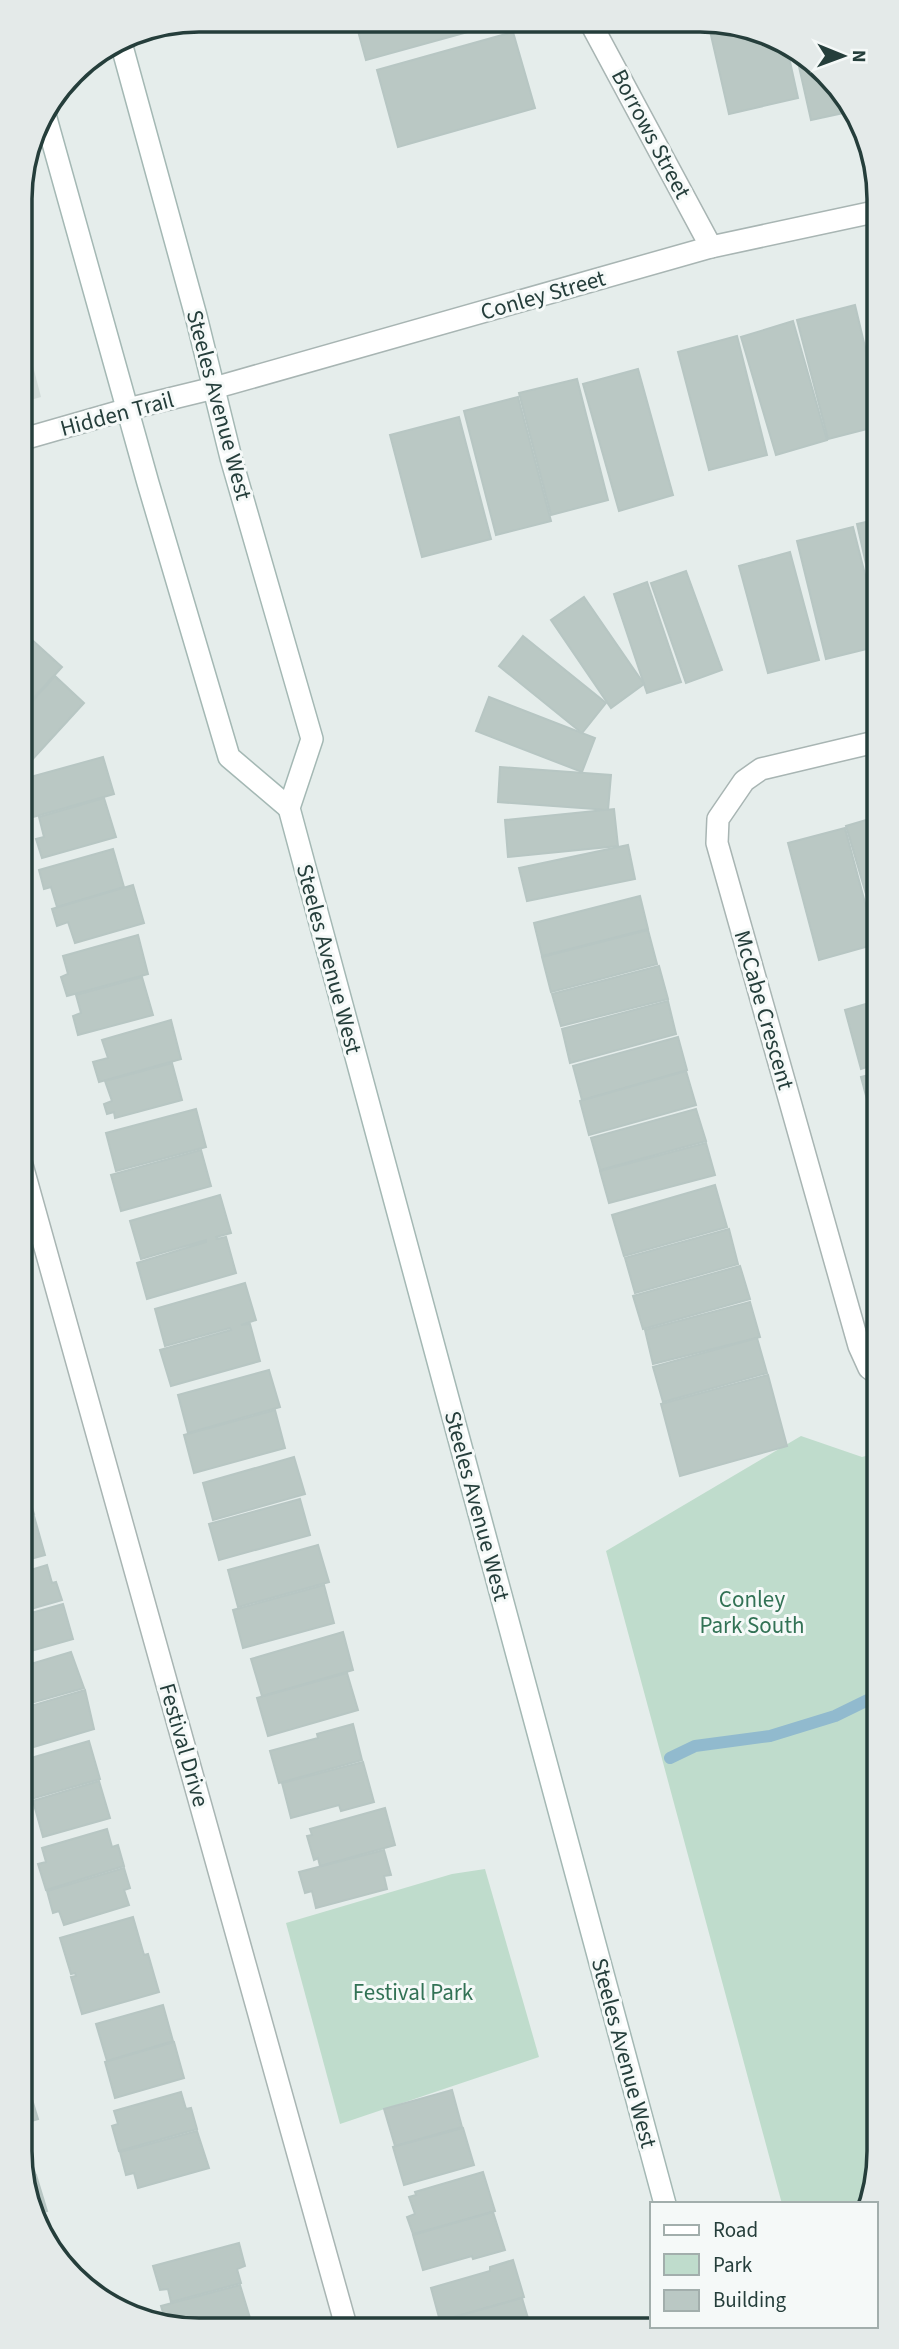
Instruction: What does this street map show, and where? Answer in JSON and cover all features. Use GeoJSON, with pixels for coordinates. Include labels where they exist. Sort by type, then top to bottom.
{"type":"FeatureCollection","features":[{"type":"Feature","properties":{"kind":"street","name":"Borrows Street"},"geometry":{"type":"LineString","coordinates":[[595,32],[711,247]]}},
{"type":"Feature","properties":{"kind":"street","name":"Steeles Avenue West"},"geometry":{"type":"LineString","coordinates":[[123,50],[231,458],[312,739],[289,808],[664,2202]]}},
{"type":"Feature","properties":{"kind":"street"},"geometry":{"type":"LineString","coordinates":[[48,126],[229,757],[289,808]]}},
{"type":"Feature","properties":{"kind":"street","name":"Conley Street"},"geometry":{"type":"LineString","coordinates":[[214,388],[711,247],[867,214]]}},
{"type":"Feature","properties":{"kind":"street","name":"Hidden Trail"},"geometry":{"type":"LineString","coordinates":[[32,437],[214,388]]}},
{"type":"Feature","properties":{"kind":"street","name":"McCabe Crescent"},"geometry":{"type":"LineString","coordinates":[[867,744],[761,769],[744,781],[718,819],[717,842],[859,1346],[867,1364]]}},
{"type":"Feature","properties":{"kind":"street","name":"Festival Drive"},"geometry":{"type":"LineString","coordinates":[[32,1201],[344,2318]]}},
{"type":"Feature","properties":{"kind":"shaded area"},"geometry":{"type":"Polygon","coordinates":[[[32,362],[41,397],[32,400],[32,362]]]}},
{"type":"Feature","properties":{"kind":"green space","name":"Conley Park South"},"geometry":{"type":"Polygon","coordinates":[[[801,1436],[862,1457],[867,1456],[867,2161],[859,2202],[781,2202],[606,1551],[801,1436]]]}},
{"type":"Feature","properties":{"kind":"green space","name":"Festival Park"},"geometry":{"type":"Polygon","coordinates":[[[485,1869],[539,2057],[340,2124],[286,1923],[452,1874],[485,1869]]]}},
{"type":"Feature","properties":{"kind":"building"},"geometry":{"type":"Polygon","coordinates":[[[358,32],[467,32],[366,60],[358,32]]]}},
{"type":"Feature","properties":{"kind":"building"},"geometry":{"type":"Polygon","coordinates":[[[513,32],[535,108],[398,147],[377,70],[513,32]]]}},
{"type":"Feature","properties":{"kind":"building"},"geometry":{"type":"Polygon","coordinates":[[[710,32],[754,40],[789,58],[798,98],[729,114],[710,32]]]}},
{"type":"Feature","properties":{"kind":"building"},"geometry":{"type":"Polygon","coordinates":[[[798,64],[808,71],[808,91],[828,91],[843,113],[811,120],[798,64]]]}},
{"type":"Feature","properties":{"kind":"building"},"geometry":{"type":"Polygon","coordinates":[[[855,305],[867,356],[867,429],[828,439],[797,320],[855,305]]]}},
{"type":"Feature","properties":{"kind":"building"},"geometry":{"type":"Polygon","coordinates":[[[793,321],[827,440],[776,455],[741,337],[793,321]]]}},
{"type":"Feature","properties":{"kind":"building"},"geometry":{"type":"Polygon","coordinates":[[[737,336],[767,455],[709,470],[678,352],[737,336]]]}},
{"type":"Feature","properties":{"kind":"building"},"geometry":{"type":"Polygon","coordinates":[[[638,369],[673,495],[619,511],[583,384],[638,369]]]}},
{"type":"Feature","properties":{"kind":"building"},"geometry":{"type":"Polygon","coordinates":[[[577,379],[608,500],[551,515],[519,393],[577,379]]]}},
{"type":"Feature","properties":{"kind":"building"},"geometry":{"type":"Polygon","coordinates":[[[518,397],[551,521],[496,535],[464,411],[518,397]]]}},
{"type":"Feature","properties":{"kind":"building"},"geometry":{"type":"Polygon","coordinates":[[[459,417],[491,539],[422,557],[390,435],[459,417]]]}},
{"type":"Feature","properties":{"kind":"building"},"geometry":{"type":"Polygon","coordinates":[[[867,522],[867,568],[857,524],[867,522]]]}},
{"type":"Feature","properties":{"kind":"building"},"geometry":{"type":"Polygon","coordinates":[[[853,527],[867,582],[867,649],[826,659],[797,541],[853,527]]]}},
{"type":"Feature","properties":{"kind":"building"},"geometry":{"type":"Polygon","coordinates":[[[790,552],[819,660],[768,673],[739,566],[790,552]]]}},
{"type":"Feature","properties":{"kind":"building"},"geometry":{"type":"Polygon","coordinates":[[[686,571],[722,670],[686,683],[651,583],[686,571]]]}},
{"type":"Feature","properties":{"kind":"building"},"geometry":{"type":"Polygon","coordinates":[[[647,582],[681,682],[647,693],[614,594],[647,582]]]}},
{"type":"Feature","properties":{"kind":"building"},"geometry":{"type":"Polygon","coordinates":[[[584,597],[644,684],[611,708],[551,620],[584,597]]]}},
{"type":"Feature","properties":{"kind":"building"},"geometry":{"type":"Polygon","coordinates":[[[523,636],[606,703],[582,733],[499,666],[523,636]]]}},
{"type":"Feature","properties":{"kind":"building"},"geometry":{"type":"Polygon","coordinates":[[[32,640],[62,667],[32,700],[32,640]]]}},
{"type":"Feature","properties":{"kind":"building"},"geometry":{"type":"Polygon","coordinates":[[[55,676],[84,703],[32,760],[32,701],[55,676]]]}},
{"type":"Feature","properties":{"kind":"building"},"geometry":{"type":"Polygon","coordinates":[[[489,697],[595,738],[582,772],[476,731],[489,697]]]}},
{"type":"Feature","properties":{"kind":"building"},"geometry":{"type":"Polygon","coordinates":[[[103,757],[114,794],[33,817],[32,777],[103,757]]]}},
{"type":"Feature","properties":{"kind":"building"},"geometry":{"type":"Polygon","coordinates":[[[500,767],[611,775],[608,810],[498,802],[500,767]]]}},
{"type":"Feature","properties":{"kind":"building"},"geometry":{"type":"Polygon","coordinates":[[[104,798],[116,837],[42,858],[36,839],[44,837],[39,817],[104,798]]]}},
{"type":"Feature","properties":{"kind":"building"},"geometry":{"type":"Polygon","coordinates":[[[614,809],[618,846],[508,857],[505,820],[614,809]]]}},
{"type":"Feature","properties":{"kind":"building"},"geometry":{"type":"Polygon","coordinates":[[[867,820],[867,897],[846,826],[867,820]]]}},
{"type":"Feature","properties":{"kind":"building"},"geometry":{"type":"Polygon","coordinates":[[[845,828],[867,910],[867,947],[819,960],[788,843],[845,828]]]}},
{"type":"Feature","properties":{"kind":"building"},"geometry":{"type":"Polygon","coordinates":[[[628,845],[635,879],[527,901],[519,868],[628,845]]]}},
{"type":"Feature","properties":{"kind":"building"},"geometry":{"type":"Polygon","coordinates":[[[113,849],[124,887],[57,907],[51,887],[44,889],[39,870],[113,849]]]}},
{"type":"Feature","properties":{"kind":"building"},"geometry":{"type":"Polygon","coordinates":[[[133,885],[144,923],[75,943],[68,922],[57,926],[52,909],[133,885]]]}},
{"type":"Feature","properties":{"kind":"building"},"geometry":{"type":"Polygon","coordinates":[[[640,896],[648,929],[542,956],[534,923],[640,896]]]}},
{"type":"Feature","properties":{"kind":"building"},"geometry":{"type":"Polygon","coordinates":[[[648,930],[657,964],[551,992],[542,957],[648,930]]]}},
{"type":"Feature","properties":{"kind":"building"},"geometry":{"type":"Polygon","coordinates":[[[138,935],[148,974],[67,996],[61,977],[68,974],[63,956],[138,935]]]}},
{"type":"Feature","properties":{"kind":"building"},"geometry":{"type":"Polygon","coordinates":[[[659,966],[668,999],[561,1026],[552,994],[659,966]]]}},
{"type":"Feature","properties":{"kind":"building"},"geometry":{"type":"Polygon","coordinates":[[[142,977],[153,1015],[78,1035],[73,1016],[81,1013],[76,995],[142,977]]]}},
{"type":"Feature","properties":{"kind":"building"},"geometry":{"type":"Polygon","coordinates":[[[668,1001],[676,1034],[570,1063],[562,1029],[668,1001]]]}},
{"type":"Feature","properties":{"kind":"building"},"geometry":{"type":"Polygon","coordinates":[[[867,1004],[867,1067],[861,1069],[845,1010],[867,1004]]]}},
{"type":"Feature","properties":{"kind":"building"},"geometry":{"type":"Polygon","coordinates":[[[171,1020],[181,1059],[99,1082],[93,1062],[108,1058],[102,1040],[171,1020]]]}},
{"type":"Feature","properties":{"kind":"building"},"geometry":{"type":"Polygon","coordinates":[[[678,1037],[687,1070],[582,1100],[573,1066],[678,1037]]]}},
{"type":"Feature","properties":{"kind":"building"},"geometry":{"type":"Polygon","coordinates":[[[172,1063],[182,1100],[115,1118],[114,1112],[107,1114],[104,1104],[112,1101],[105,1081],[172,1063]]]}},
{"type":"Feature","properties":{"kind":"building"},"geometry":{"type":"Polygon","coordinates":[[[686,1071],[696,1105],[589,1135],[580,1101],[686,1071]]]}},
{"type":"Feature","properties":{"kind":"building"},"geometry":{"type":"Polygon","coordinates":[[[867,1075],[867,1099],[861,1077],[867,1075]]]}},
{"type":"Feature","properties":{"kind":"building"},"geometry":{"type":"Polygon","coordinates":[[[196,1109],[206,1147],[116,1171],[106,1133],[196,1109]]]}},
{"type":"Feature","properties":{"kind":"building"},"geometry":{"type":"Polygon","coordinates":[[[696,1109],[706,1141],[600,1170],[591,1138],[696,1109]]]}},
{"type":"Feature","properties":{"kind":"building"},"geometry":{"type":"Polygon","coordinates":[[[706,1143],[715,1175],[609,1203],[600,1171],[706,1143]]]}},
{"type":"Feature","properties":{"kind":"building"},"geometry":{"type":"Polygon","coordinates":[[[201,1150],[211,1186],[121,1211],[111,1175],[201,1150]]]}},
{"type":"Feature","properties":{"kind":"building"},"geometry":{"type":"Polygon","coordinates":[[[715,1185],[727,1227],[624,1256],[612,1215],[715,1185]]]}},
{"type":"Feature","properties":{"kind":"building"},"geometry":{"type":"Polygon","coordinates":[[[220,1195],[231,1233],[216,1237],[226,1237],[236,1273],[147,1299],[137,1263],[206,1240],[141,1259],[130,1221],[220,1195]]]}},
{"type":"Feature","properties":{"kind":"building"},"geometry":{"type":"Polygon","coordinates":[[[729,1229],[738,1264],[635,1293],[625,1258],[729,1229]]]}},
{"type":"Feature","properties":{"kind":"building"},"geometry":{"type":"Polygon","coordinates":[[[740,1266],[750,1299],[643,1329],[633,1296],[740,1266]]]}},
{"type":"Feature","properties":{"kind":"building"},"geometry":{"type":"Polygon","coordinates":[[[245,1283],[256,1320],[241,1325],[250,1324],[260,1361],[171,1386],[160,1350],[231,1330],[230,1328],[165,1346],[155,1309],[245,1283]]]}},
{"type":"Feature","properties":{"kind":"building"},"geometry":{"type":"Polygon","coordinates":[[[750,1302],[760,1337],[653,1364],[645,1330],[750,1302]]]}},
{"type":"Feature","properties":{"kind":"building"},"geometry":{"type":"Polygon","coordinates":[[[757,1338],[767,1373],[663,1402],[653,1367],[757,1338]]]}},
{"type":"Feature","properties":{"kind":"building"},"geometry":{"type":"Polygon","coordinates":[[[269,1370],[280,1407],[188,1433],[178,1395],[269,1370]]]}},
{"type":"Feature","properties":{"kind":"building"},"geometry":{"type":"Polygon","coordinates":[[[768,1375],[787,1446],[680,1476],[661,1404],[768,1375]]]}},
{"type":"Feature","properties":{"kind":"building"},"geometry":{"type":"Polygon","coordinates":[[[275,1410],[285,1448],[194,1473],[184,1435],[275,1410]]]}},
{"type":"Feature","properties":{"kind":"building"},"geometry":{"type":"Polygon","coordinates":[[[294,1457],[305,1494],[213,1520],[203,1483],[294,1457]]]}},
{"type":"Feature","properties":{"kind":"building"},"geometry":{"type":"Polygon","coordinates":[[[300,1499],[310,1535],[219,1560],[209,1524],[300,1499]]]}},
{"type":"Feature","properties":{"kind":"building"},"geometry":{"type":"Polygon","coordinates":[[[32,1517],[45,1555],[32,1559],[32,1517]]]}},
{"type":"Feature","properties":{"kind":"building"},"geometry":{"type":"Polygon","coordinates":[[[318,1545],[329,1582],[238,1607],[228,1570],[318,1545]]]}},
{"type":"Feature","properties":{"kind":"building"},"geometry":{"type":"Polygon","coordinates":[[[47,1565],[52,1583],[56,1582],[62,1600],[32,1609],[32,1570],[47,1565]]]}},
{"type":"Feature","properties":{"kind":"building"},"geometry":{"type":"Polygon","coordinates":[[[324,1585],[334,1623],[243,1648],[233,1610],[324,1585]]]}},
{"type":"Feature","properties":{"kind":"building"},"geometry":{"type":"Polygon","coordinates":[[[63,1604],[73,1639],[32,1651],[32,1613],[63,1604]]]}},
{"type":"Feature","properties":{"kind":"building"},"geometry":{"type":"Polygon","coordinates":[[[343,1632],[353,1670],[262,1696],[251,1659],[343,1632]]]}},
{"type":"Feature","properties":{"kind":"building"},"geometry":{"type":"Polygon","coordinates":[[[71,1652],[84,1688],[32,1703],[32,1664],[71,1652]]]}},
{"type":"Feature","properties":{"kind":"building"},"geometry":{"type":"Polygon","coordinates":[[[347,1673],[358,1710],[268,1736],[257,1698],[347,1673]]]}},
{"type":"Feature","properties":{"kind":"building"},"geometry":{"type":"Polygon","coordinates":[[[85,1690],[94,1729],[32,1748],[32,1706],[85,1690]]]}},
{"type":"Feature","properties":{"kind":"building"},"geometry":{"type":"Polygon","coordinates":[[[353,1724],[362,1760],[279,1783],[270,1751],[318,1738],[317,1734],[353,1724]]]}},
{"type":"Feature","properties":{"kind":"building"},"geometry":{"type":"Polygon","coordinates":[[[89,1741],[100,1779],[32,1799],[32,1758],[89,1741]]]}},
{"type":"Feature","properties":{"kind":"building"},"geometry":{"type":"Polygon","coordinates":[[[363,1762],[374,1802],[341,1811],[339,1805],[291,1818],[282,1783],[363,1762]]]}},
{"type":"Feature","properties":{"kind":"building"},"geometry":{"type":"Polygon","coordinates":[[[99,1781],[110,1818],[43,1837],[33,1801],[99,1781]]]}},
{"type":"Feature","properties":{"kind":"building"},"geometry":{"type":"Polygon","coordinates":[[[385,1808],[395,1845],[320,1866],[318,1858],[314,1860],[307,1836],[312,1835],[310,1829],[385,1808]]]}},
{"type":"Feature","properties":{"kind":"building"},"geometry":{"type":"Polygon","coordinates":[[[107,1829],[112,1847],[118,1845],[124,1866],[46,1890],[38,1864],[46,1862],[42,1848],[107,1829]]]}},
{"type":"Feature","properties":{"kind":"building"},"geometry":{"type":"Polygon","coordinates":[[[384,1850],[391,1875],[384,1876],[387,1889],[316,1908],[312,1891],[305,1893],[299,1872],[384,1850]]]}},
{"type":"Feature","properties":{"kind":"building"},"geometry":{"type":"Polygon","coordinates":[[[124,1868],[130,1888],[124,1890],[129,1905],[64,1925],[59,1911],[53,1913],[47,1891],[124,1868]]]}},
{"type":"Feature","properties":{"kind":"building"},"geometry":{"type":"Polygon","coordinates":[[[133,1917],[159,1992],[82,2014],[71,1977],[76,1976],[75,1973],[71,1974],[60,1938],[133,1917]]]}},
{"type":"Feature","properties":{"kind":"building"},"geometry":{"type":"Polygon","coordinates":[[[163,2005],[173,2041],[107,2061],[96,2024],[163,2005]]]}},
{"type":"Feature","properties":{"kind":"building"},"geometry":{"type":"Polygon","coordinates":[[[174,2042],[184,2078],[115,2098],[105,2062],[174,2042]]]}},
{"type":"Feature","properties":{"kind":"building"},"geometry":{"type":"Polygon","coordinates":[[[452,2090],[462,2127],[395,2146],[384,2109],[452,2090]]]}},
{"type":"Feature","properties":{"kind":"building"},"geometry":{"type":"Polygon","coordinates":[[[181,2092],[186,2109],[191,2108],[197,2129],[119,2151],[112,2126],[118,2124],[114,2111],[181,2092]]]}},
{"type":"Feature","properties":{"kind":"building"},"geometry":{"type":"Polygon","coordinates":[[[32,2099],[38,2119],[32,2121],[32,2099]]]}},
{"type":"Feature","properties":{"kind":"building"},"geometry":{"type":"Polygon","coordinates":[[[463,2128],[474,2165],[404,2185],[393,2147],[463,2128]]]}},
{"type":"Feature","properties":{"kind":"building"},"geometry":{"type":"Polygon","coordinates":[[[197,2131],[209,2168],[138,2188],[134,2173],[126,2175],[120,2152],[197,2131]]]}},
{"type":"Feature","properties":{"kind":"building"},"geometry":{"type":"Polygon","coordinates":[[[483,2172],[495,2211],[413,2234],[407,2217],[415,2214],[409,2197],[416,2195],[415,2192],[483,2172]]]}},
{"type":"Feature","properties":{"kind":"building"},"geometry":{"type":"Polygon","coordinates":[[[36,2175],[47,2211],[44,2212],[40,2204],[34,2176],[36,2175]]]}},
{"type":"Feature","properties":{"kind":"building"},"geometry":{"type":"Polygon","coordinates":[[[493,2212],[505,2250],[423,2270],[413,2235],[493,2212]]]}},
{"type":"Feature","properties":{"kind":"building"},"geometry":{"type":"Polygon","coordinates":[[[239,2243],[245,2266],[237,2269],[241,2283],[171,2302],[168,2289],[160,2290],[153,2266],[239,2243]]]}},
{"type":"Feature","properties":{"kind":"building"},"geometry":{"type":"Polygon","coordinates":[[[513,2260],[524,2297],[450,2318],[439,2318],[431,2288],[490,2271],[490,2267],[513,2260]]]}},
{"type":"Feature","properties":{"kind":"building"},"geometry":{"type":"Polygon","coordinates":[[[240,2285],[250,2318],[188,2317],[163,2313],[161,2306],[240,2285]]]}},
{"type":"Feature","properties":{"kind":"building"},"geometry":{"type":"Polygon","coordinates":[[[522,2298],[528,2318],[455,2318],[522,2298]]]}},
{"type":"Feature","properties":{"kind":"waterway"},"geometry":{"type":"LineString","coordinates":[[670,1758],[695,1746],[770,1736],[835,1716],[867,1700]]}}]}
